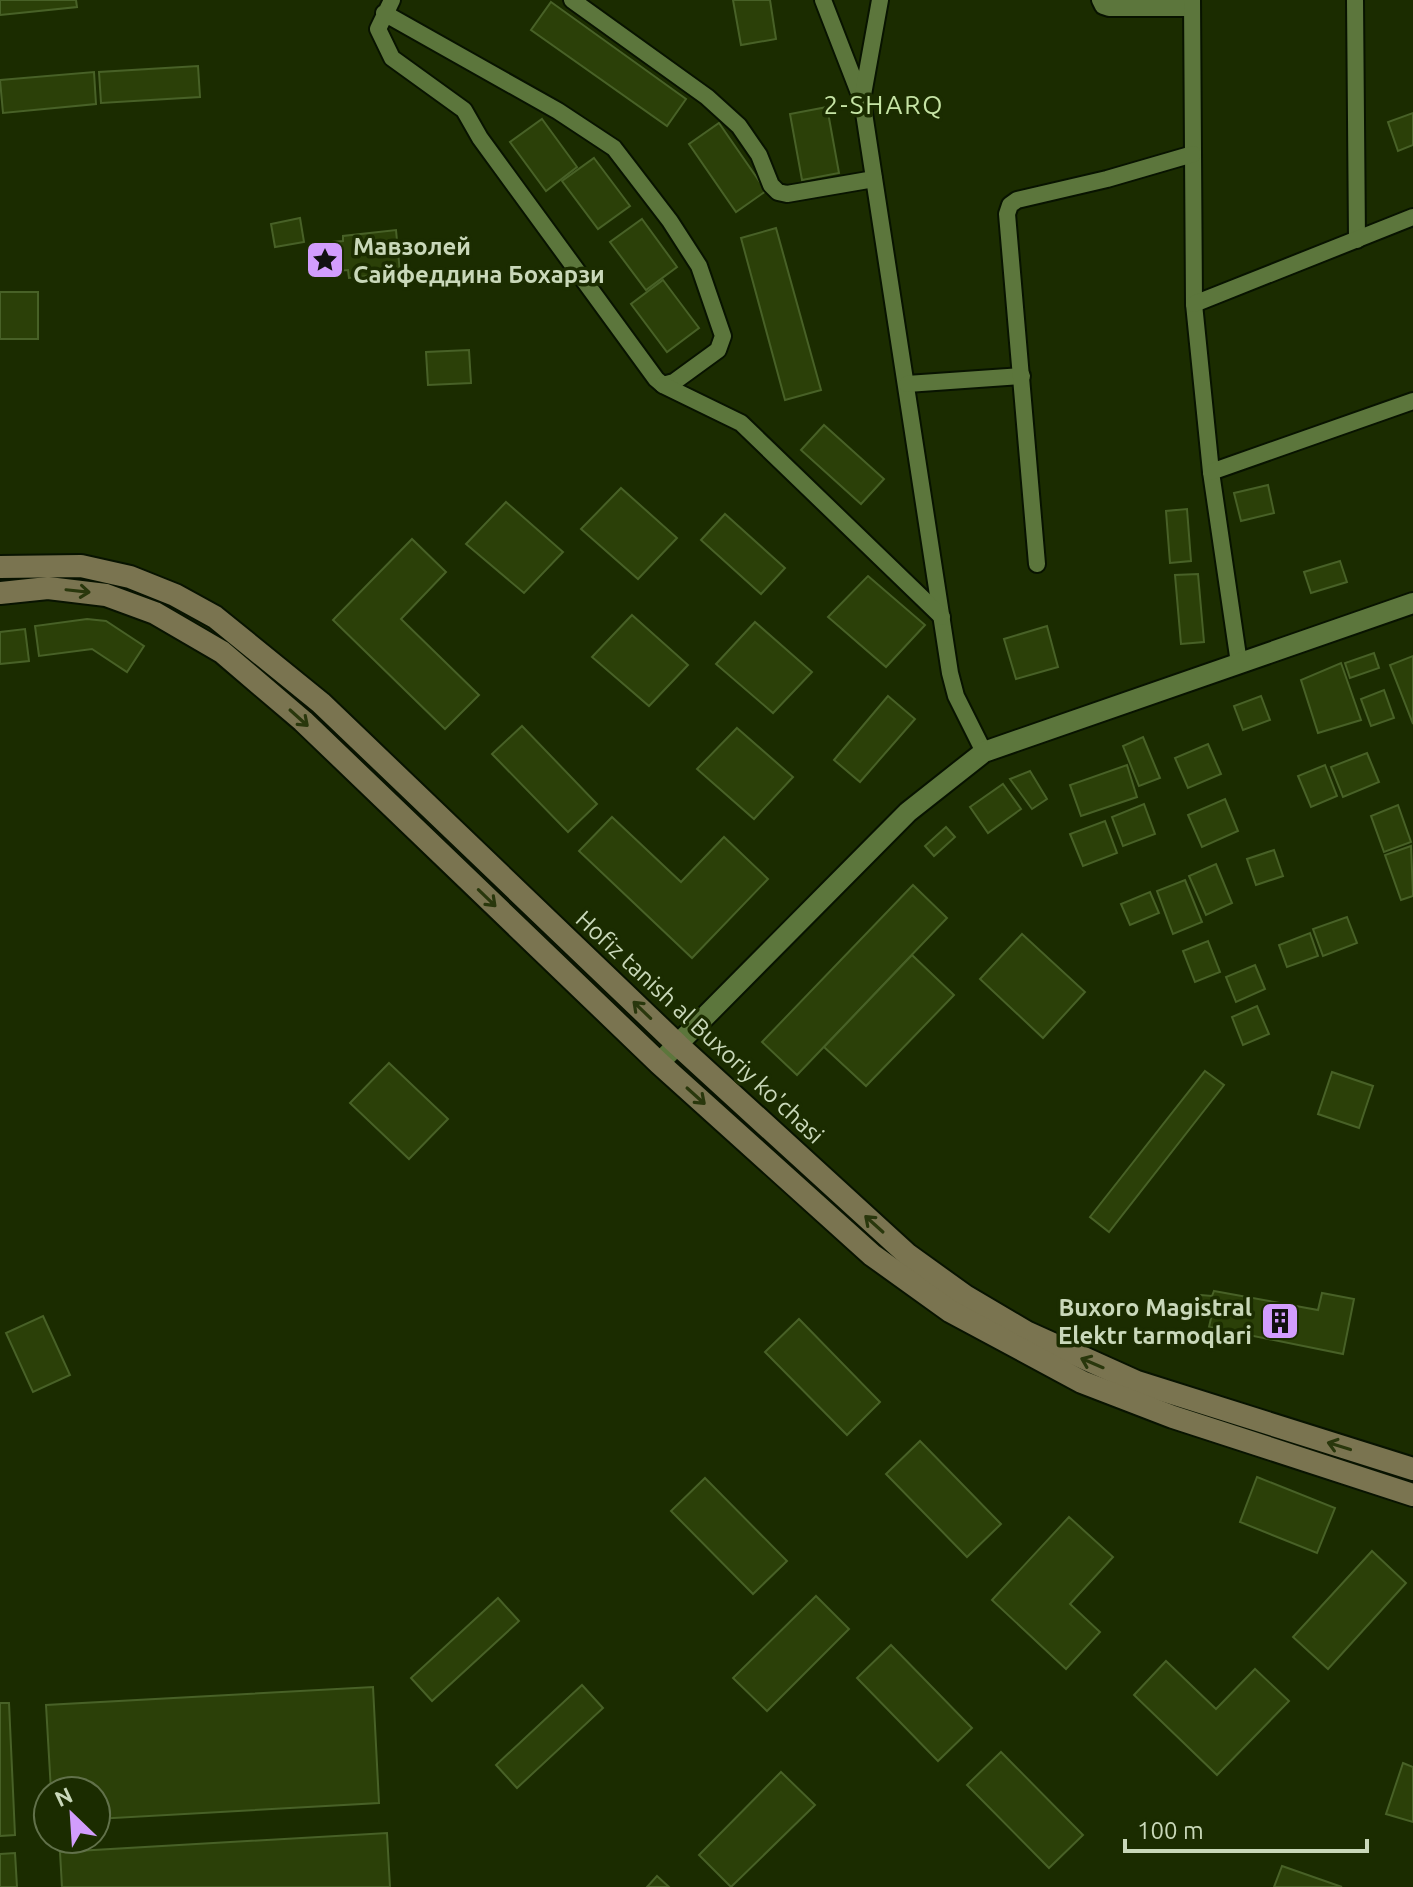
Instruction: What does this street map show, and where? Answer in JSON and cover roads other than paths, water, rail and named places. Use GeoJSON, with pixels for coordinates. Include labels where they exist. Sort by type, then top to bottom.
{"type":"FeatureCollection","features":[{"type":"Feature","properties":{"kind":"main road","name":"Hofiz tanish al Buxoriy ko'chasi"},"geometry":{"type":"LineString","coordinates":[[0,567],[81,566],[130,577],[175,595],[215,617],[321,703],[678,1045],[908,1255],[965,1296],[1026,1332],[1137,1382],[1413,1469]]}},
{"type":"Feature","properties":{"kind":"main road"},"geometry":{"type":"LineString","coordinates":[[0,593],[48,588],[106,595],[155,613],[222,652],[303,721],[659,1063],[872,1255],[950,1311],[1082,1382],[1173,1417],[1413,1495]]}},
{"type":"Feature","properties":{"kind":"street"},"geometry":{"type":"LineString","coordinates":[[572,0],[707,97],[739,126],[759,155],[771,185],[778,192],[787,194],[874,179]]}},
{"type":"Feature","properties":{"kind":"street"},"geometry":{"type":"LineString","coordinates":[[823,0],[862,100],[956,696],[984,752]]}},
{"type":"Feature","properties":{"kind":"street"},"geometry":{"type":"LineString","coordinates":[[862,100],[880,0]]}},
{"type":"Feature","properties":{"kind":"street"},"geometry":{"type":"LineString","coordinates":[[1100,0],[1103,6],[1109,8],[1192,4],[1194,304],[1211,472],[1239,663]]}},
{"type":"Feature","properties":{"kind":"street"},"geometry":{"type":"LineString","coordinates":[[1355,0],[1357,240]]}},
{"type":"Feature","properties":{"kind":"street"},"geometry":{"type":"LineString","coordinates":[[663,385],[674,382],[718,350],[723,336],[699,266],[670,221],[614,148],[388,6],[378,29],[392,58],[464,110],[480,138],[656,379],[663,385],[741,423],[942,617]]}},
{"type":"Feature","properties":{"kind":"street"},"geometry":{"type":"LineString","coordinates":[[1037,564],[1007,214],[1010,205],[1017,200],[1107,179],[1193,154]]}},
{"type":"Feature","properties":{"kind":"street"},"geometry":{"type":"LineString","coordinates":[[1194,304],[1413,217]]}},
{"type":"Feature","properties":{"kind":"street"},"geometry":{"type":"LineString","coordinates":[[907,384],[1022,376]]}},
{"type":"Feature","properties":{"kind":"street"},"geometry":{"type":"LineString","coordinates":[[1211,472],[1413,401]]}},
{"type":"Feature","properties":{"kind":"street"},"geometry":{"type":"LineString","coordinates":[[659,1063],[908,812],[984,752],[1413,603]]}},
{"type":"Feature","properties":{"kind":"place","name":"Мавзолей Сайфеддина Бохарзи"},"geometry":{"type":"Point","coordinates":[325,260]}},
{"type":"Feature","properties":{"kind":"place","name":"Buxoro Magistral Elektr tarmoqlari"},"geometry":{"type":"Point","coordinates":[1280,1321]}},
{"type":"Feature","properties":{"kind":"district","name":"2-SHARQ"},"geometry":{"type":"Point","coordinates":[884,104]}}]}
